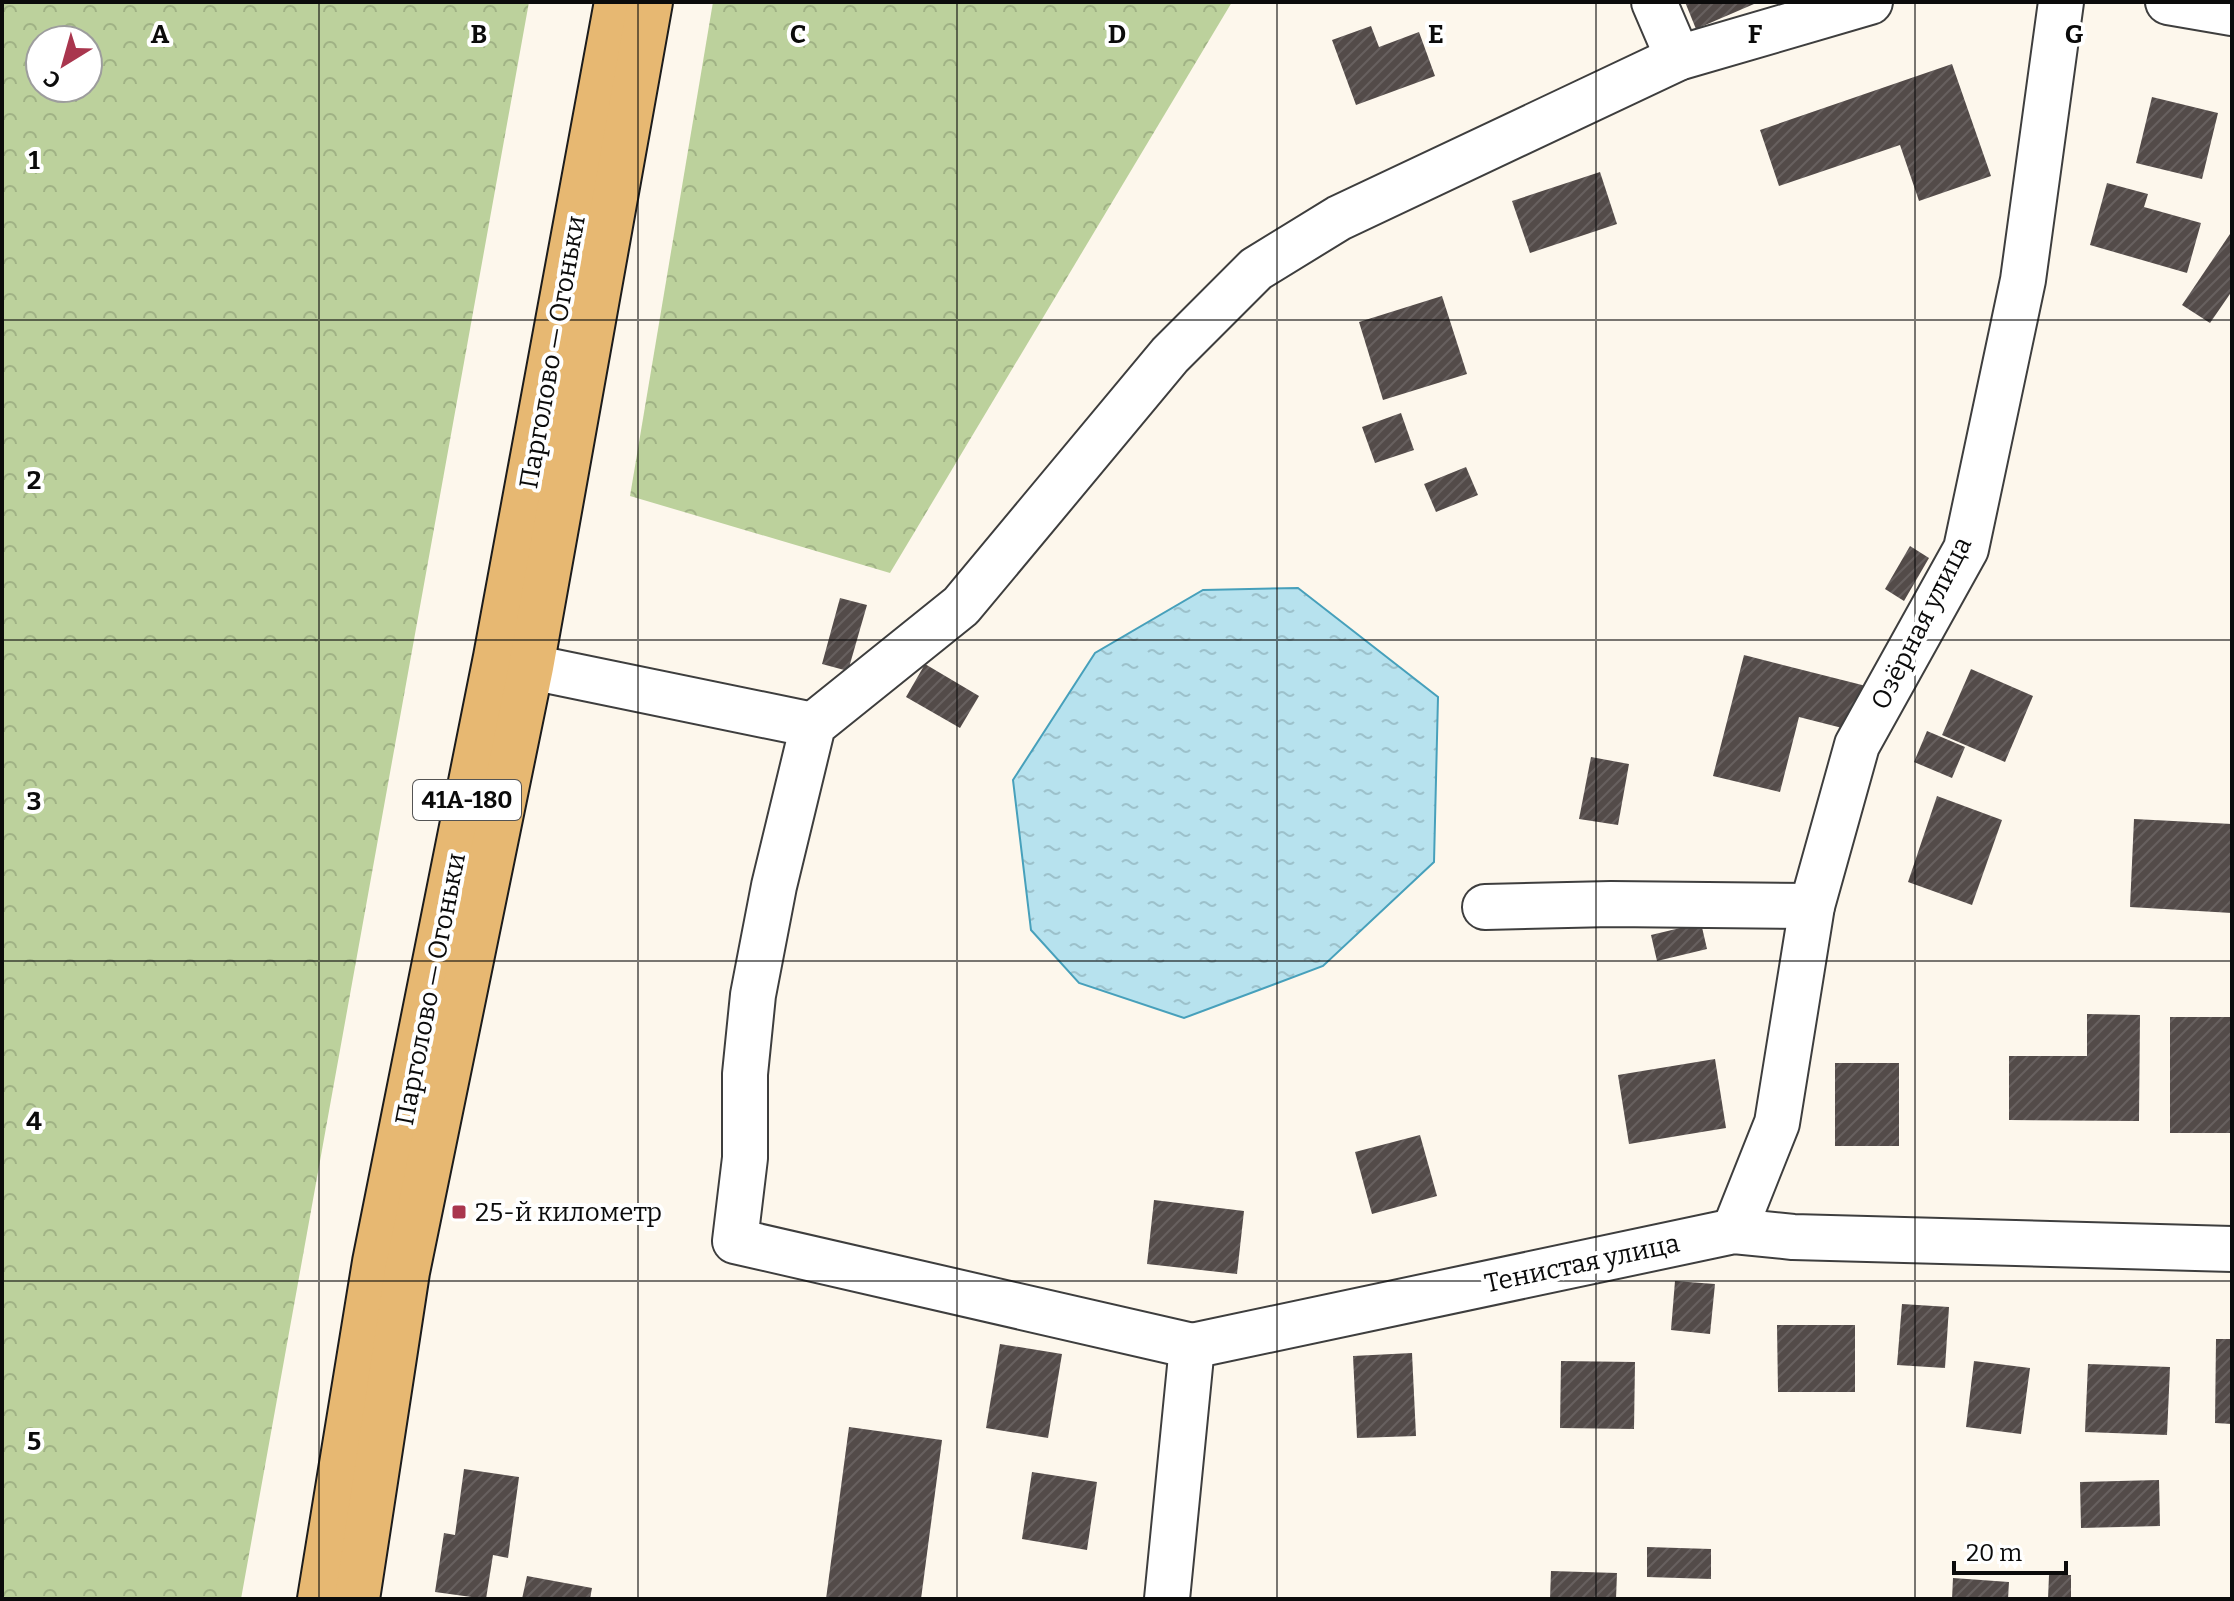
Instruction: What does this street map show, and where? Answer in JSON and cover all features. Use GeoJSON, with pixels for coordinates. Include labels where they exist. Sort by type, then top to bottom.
{"type":"FeatureCollection","features":[{"type":"Feature","properties":{"kind":"main road","name":"Парголово — Огоньки"},"geometry":{"type":"LineString","coordinates":[[320,1599],[375,1262],[496,657],[617,2]]}},
{"type":"Feature","properties":{"kind":"main road","name":"Парголово — Огоньки"},"geometry":{"type":"LineString","coordinates":[[357,1599],[407,1272],[531,667],[650,2]]}},
{"type":"Feature","properties":{"kind":"street"},"geometry":{"type":"LineString","coordinates":[[1654,2],[1678,58]]}},
{"type":"Feature","properties":{"kind":"street"},"geometry":{"type":"LineString","coordinates":[[1167,1599],[1192,1346],[735,1241],[745,1158],[745,1074],[753,995],[774,886],[813,725],[961,606],[1170,355],[1256,269],[1339,218],[1678,58],[1870,2]]}},
{"type":"Feature","properties":{"kind":"street","name":"Озёрная улица"},"geometry":{"type":"LineString","coordinates":[[1734,1231],[1777,1123],[1812,906],[1857,745],[1966,549],[2023,280],[2061,2]]}},
{"type":"Feature","properties":{"kind":"street"},"geometry":{"type":"LineString","coordinates":[[2168,2],[2232,13]]}},
{"type":"Feature","properties":{"kind":"street"},"geometry":{"type":"LineString","coordinates":[[531,667],[813,725]]}},
{"type":"Feature","properties":{"kind":"street"},"geometry":{"type":"LineString","coordinates":[[1485,907],[1611,904],[1812,906]]}},
{"type":"Feature","properties":{"kind":"street","name":"Тенистая улица"},"geometry":{"type":"LineString","coordinates":[[1192,1346],[1734,1231],[1793,1237],[2232,1249]]}},
{"type":"Feature","properties":{"kind":"green space"},"geometry":{"type":"Polygon","coordinates":[[[2,2],[529,2],[241,1599],[2,1599],[2,2]]]}},
{"type":"Feature","properties":{"kind":"green space"},"geometry":{"type":"Polygon","coordinates":[[[713,2],[1232,2],[890,573],[630,496],[713,2]]]}},
{"type":"Feature","properties":{"kind":"water"},"geometry":{"type":"Polygon","coordinates":[[[1298,588],[1438,697],[1434,862],[1323,966],[1184,1018],[1079,983],[1031,930],[1013,780],[1095,653],[1203,590],[1298,588]]]}},
{"type":"Feature","properties":{"kind":"building"},"geometry":{"type":"Polygon","coordinates":[[[1685,2],[1753,2],[1754,4],[1696,29],[1685,2]]]}},
{"type":"Feature","properties":{"kind":"building"},"geometry":{"type":"Polygon","coordinates":[[[1371,26],[1379,47],[1419,32],[1435,76],[1356,105],[1332,40],[1371,26]]]}},
{"type":"Feature","properties":{"kind":"building"},"geometry":{"type":"Polygon","coordinates":[[[1952,64],[1991,176],[1919,201],[1900,145],[1779,186],[1760,130],[1952,64]]]}},
{"type":"Feature","properties":{"kind":"building"},"geometry":{"type":"Polygon","coordinates":[[[2152,97],[2218,113],[2202,179],[2136,163],[2152,97]]]}},
{"type":"Feature","properties":{"kind":"building"},"geometry":{"type":"Polygon","coordinates":[[[1600,172],[1617,224],[1530,253],[1512,201],[1600,172]]]}},
{"type":"Feature","properties":{"kind":"building"},"geometry":{"type":"Polygon","coordinates":[[[2107,183],[2148,194],[2144,207],[2201,223],[2187,273],[2090,245],[2107,183]]]}},
{"type":"Feature","properties":{"kind":"building"},"geometry":{"type":"Polygon","coordinates":[[[2232,231],[2232,291],[2210,323],[2182,305],[2232,231]]]}},
{"type":"Feature","properties":{"kind":"building"},"geometry":{"type":"Polygon","coordinates":[[[1442,296],[1467,374],[1383,400],[1359,322],[1442,296]]]}},
{"type":"Feature","properties":{"kind":"building"},"geometry":{"type":"Polygon","coordinates":[[[1401,413],[1414,450],[1375,463],[1362,427],[1401,413]]]}},
{"type":"Feature","properties":{"kind":"building"},"geometry":{"type":"Polygon","coordinates":[[[1466,467],[1478,495],[1436,512],[1424,484],[1466,467]]]}},
{"type":"Feature","properties":{"kind":"building"},"geometry":{"type":"Polygon","coordinates":[[[1910,546],[1929,558],[1904,601],[1885,589],[1910,546]]]}},
{"type":"Feature","properties":{"kind":"building"},"geometry":{"type":"Polygon","coordinates":[[[840,598],[867,605],[848,671],[822,664],[840,598]]]}},
{"type":"Feature","properties":{"kind":"building"},"geometry":{"type":"Polygon","coordinates":[[[1744,655],[1866,686],[1854,731],[1799,717],[1780,792],[1713,776],[1744,655]]]}},
{"type":"Feature","properties":{"kind":"building"},"geometry":{"type":"Polygon","coordinates":[[[925,664],[979,696],[960,728],[906,697],[925,664]]]}},
{"type":"Feature","properties":{"kind":"building"},"geometry":{"type":"Polygon","coordinates":[[[1971,669],[2033,696],[2005,762],[1942,735],[1971,669]]]}},
{"type":"Feature","properties":{"kind":"building"},"geometry":{"type":"Polygon","coordinates":[[[1927,731],[1965,747],[1952,778],[1914,762],[1927,731]]]}},
{"type":"Feature","properties":{"kind":"building"},"geometry":{"type":"Polygon","coordinates":[[[1591,757],[1629,764],[1618,825],[1579,819],[1591,757]]]}},
{"type":"Feature","properties":{"kind":"building"},"geometry":{"type":"Polygon","coordinates":[[[1937,796],[2002,820],[1972,905],[1908,882],[1937,796]]]}},
{"type":"Feature","properties":{"kind":"building"},"geometry":{"type":"Polygon","coordinates":[[[2134,819],[2232,824],[2232,913],[2130,907],[2134,819]]]}},
{"type":"Feature","properties":{"kind":"building"},"geometry":{"type":"Polygon","coordinates":[[[1701,923],[1707,949],[1657,961],[1651,935],[1701,923]]]}},
{"type":"Feature","properties":{"kind":"building"},"geometry":{"type":"Polygon","coordinates":[[[2087,1014],[2140,1015],[2139,1121],[2009,1120],[2009,1056],[2087,1056],[2087,1014]]]}},
{"type":"Feature","properties":{"kind":"building"},"geometry":{"type":"Polygon","coordinates":[[[2170,1017],[2230,1017],[2230,1133],[2170,1133],[2170,1017]]]}},
{"type":"Feature","properties":{"kind":"building"},"geometry":{"type":"Polygon","coordinates":[[[1715,1059],[1726,1128],[1629,1144],[1618,1075],[1715,1059]]]}},
{"type":"Feature","properties":{"kind":"building"},"geometry":{"type":"Polygon","coordinates":[[[1835,1063],[1899,1063],[1899,1146],[1835,1146],[1835,1063]]]}},
{"type":"Feature","properties":{"kind":"building"},"geometry":{"type":"Polygon","coordinates":[[[1420,1135],[1437,1196],[1372,1214],[1355,1152],[1420,1135]]]}},
{"type":"Feature","properties":{"kind":"building"},"geometry":{"type":"Polygon","coordinates":[[[1154,1200],[1244,1211],[1237,1274],[1147,1264],[1154,1200]]]}},
{"type":"Feature","properties":{"kind":"building"},"geometry":{"type":"Polygon","coordinates":[[[1675,1281],[1715,1284],[1710,1334],[1671,1330],[1675,1281]]]}},
{"type":"Feature","properties":{"kind":"building"},"geometry":{"type":"Polygon","coordinates":[[[1902,1304],[1949,1307],[1945,1368],[1897,1365],[1902,1304]]]}},
{"type":"Feature","properties":{"kind":"building"},"geometry":{"type":"Polygon","coordinates":[[[1777,1325],[1855,1325],[1855,1392],[1778,1392],[1777,1325]]]}},
{"type":"Feature","properties":{"kind":"building"},"geometry":{"type":"Polygon","coordinates":[[[2216,1339],[2232,1339],[2232,1424],[2215,1423],[2216,1339]]]}},
{"type":"Feature","properties":{"kind":"building"},"geometry":{"type":"Polygon","coordinates":[[[1000,1344],[1062,1354],[1048,1438],[986,1428],[1000,1344]]]}},
{"type":"Feature","properties":{"kind":"building"},"geometry":{"type":"Polygon","coordinates":[[[1412,1353],[1416,1436],[1357,1438],[1353,1356],[1412,1353]]]}},
{"type":"Feature","properties":{"kind":"building"},"geometry":{"type":"Polygon","coordinates":[[[1561,1361],[1635,1362],[1634,1429],[1560,1428],[1561,1361]]]}},
{"type":"Feature","properties":{"kind":"building"},"geometry":{"type":"Polygon","coordinates":[[[1974,1361],[2030,1368],[2021,1434],[1966,1427],[1974,1361]]]}},
{"type":"Feature","properties":{"kind":"building"},"geometry":{"type":"Polygon","coordinates":[[[2088,1364],[2170,1367],[2167,1435],[2085,1432],[2088,1364]]]}},
{"type":"Feature","properties":{"kind":"building"},"geometry":{"type":"Polygon","coordinates":[[[849,1427],[942,1440],[921,1599],[826,1599],[849,1427]]]}},
{"type":"Feature","properties":{"kind":"building"},"geometry":{"type":"Polygon","coordinates":[[[464,1469],[519,1477],[508,1558],[493,1555],[486,1599],[435,1592],[444,1533],[455,1535],[464,1469]]]}},
{"type":"Feature","properties":{"kind":"building"},"geometry":{"type":"Polygon","coordinates":[[[1032,1472],[1097,1482],[1087,1550],[1022,1539],[1032,1472]]]}},
{"type":"Feature","properties":{"kind":"building"},"geometry":{"type":"Polygon","coordinates":[[[2159,1480],[2160,1526],[2081,1528],[2080,1482],[2159,1480]]]}},
{"type":"Feature","properties":{"kind":"building"},"geometry":{"type":"Polygon","coordinates":[[[1647,1547],[1711,1549],[1711,1579],[1647,1577],[1647,1547]]]}},
{"type":"Feature","properties":{"kind":"building"},"geometry":{"type":"Polygon","coordinates":[[[1551,1571],[1617,1573],[1616,1599],[1550,1599],[1551,1571]]]}},
{"type":"Feature","properties":{"kind":"building"},"geometry":{"type":"Polygon","coordinates":[[[2049,1575],[2071,1575],[2071,1599],[2048,1599],[2049,1575]]]}},
{"type":"Feature","properties":{"kind":"building"},"geometry":{"type":"Polygon","coordinates":[[[527,1576],[592,1588],[590,1599],[522,1599],[527,1576]]]}},
{"type":"Feature","properties":{"kind":"building"},"geometry":{"type":"Polygon","coordinates":[[[1953,1578],[2009,1582],[2008,1599],[1952,1599],[1953,1578]]]}},
{"type":"Feature","properties":{"kind":"place","name":"25-й километр"},"geometry":{"type":"Point","coordinates":[459,1212]}}]}
